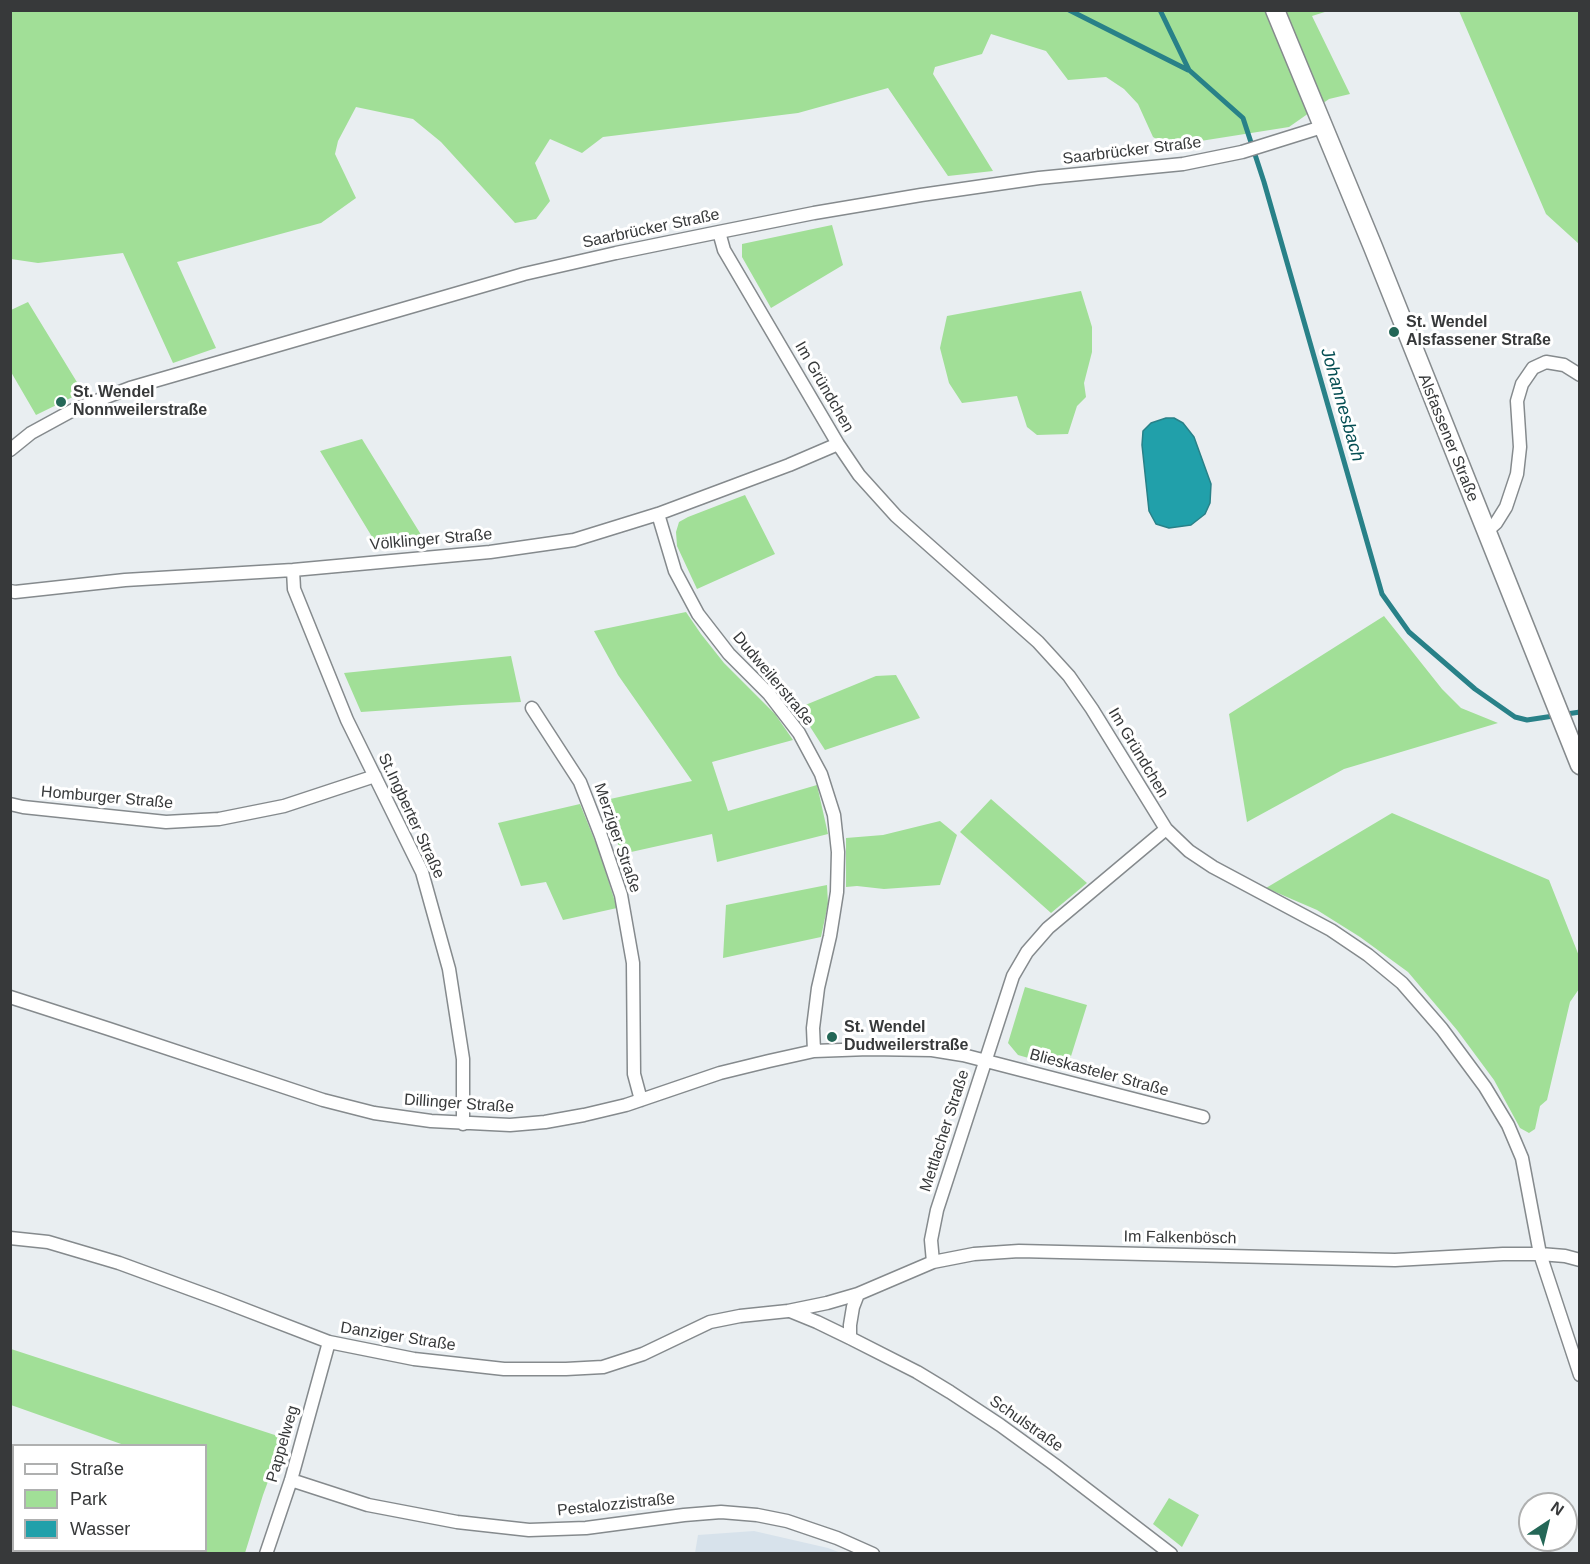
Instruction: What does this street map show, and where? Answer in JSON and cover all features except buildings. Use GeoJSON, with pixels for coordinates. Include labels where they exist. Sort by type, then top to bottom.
{"type":"FeatureCollection","features":[{"type":"Feature","properties":{"kind":"main road","name":"Alsfassener Straße"},"geometry":{"type":"LineString","coordinates":[[1275,10],[1580,765]]}},
{"type":"Feature","properties":{"kind":"street","name":"Saarbrücker Straße"},"geometry":{"type":"LineString","coordinates":[[10,450],[31,433],[75,409],[130,388],[524,274],[719,232],[921,195],[1039,178],[1183,164],[1242,152],[1322,127]]}},
{"type":"Feature","properties":{"kind":"street","name":"Im Gründchen"},"geometry":{"type":"LineString","coordinates":[[719,232],[724,250],[838,444],[860,475],[896,516],[1038,642],[1069,676],[1166,829],[1189,851],[1213,867],[1331,930],[1368,955],[1402,983],[1442,1029],[1485,1087],[1508,1125],[1522,1158],[1540,1254],[1580,1375]]}},
{"type":"Feature","properties":{"kind":"street"},"geometry":{"type":"LineString","coordinates":[[1486,532],[1496,523],[1506,507],[1517,474],[1520,447],[1517,401],[1522,384],[1533,368],[1546,362],[1564,365],[1580,375]]}},
{"type":"Feature","properties":{"kind":"street","name":"Völklinger Straße"},"geometry":{"type":"LineString","coordinates":[[10,591],[125,580],[292,570],[490,552],[574,540],[658,514],[789,465],[838,444]]}},
{"type":"Feature","properties":{"kind":"street","name":"Dudweilerstraße"},"geometry":{"type":"LineString","coordinates":[[658,514],[675,571],[698,614],[729,654],[769,694],[799,733],[821,774],[834,815],[838,852],[837,892],[818,988],[813,1028],[814,1051]]}},
{"type":"Feature","properties":{"kind":"street","name":"St.Ingberter Straße"},"geometry":{"type":"LineString","coordinates":[[292,570],[294,589],[347,720],[422,872],[449,969],[462,1059],[463,1124]]}},
{"type":"Feature","properties":{"kind":"street","name":"Merziger Straße"},"geometry":{"type":"LineString","coordinates":[[532,708],[580,782],[602,836],[621,895],[633,963],[634,1074],[641,1100]]}},
{"type":"Feature","properties":{"kind":"street","name":"Homburger Straße"},"geometry":{"type":"LineString","coordinates":[[10,804],[166,822],[219,819],[284,806],[375,776]]}},
{"type":"Feature","properties":{"kind":"street","name":"Mettlacher Straße"},"geometry":{"type":"LineString","coordinates":[[933,1262],[931,1240],[937,1210],[1013,976],[1027,952],[1048,928],[1166,829]]}},
{"type":"Feature","properties":{"kind":"street","name":"Dillinger Straße"},"geometry":{"type":"LineString","coordinates":[[10,997],[323,1101],[374,1113],[463,1124],[510,1125],[585,1115],[626,1105],[720,1073],[814,1051],[869,1048],[932,1050],[986,1061]]}},
{"type":"Feature","properties":{"kind":"street","name":"Blieskasteler Straße"},"geometry":{"type":"LineString","coordinates":[[986,1061],[1203,1117]]}},
{"type":"Feature","properties":{"kind":"street","name":"Danziger Straße"},"geometry":{"type":"LineString","coordinates":[[10,1238],[48,1242],[119,1263],[329,1342],[414,1359],[504,1369],[566,1369],[603,1366],[642,1354],[710,1322],[788,1311]]}},
{"type":"Feature","properties":{"kind":"street","name":"Im Falkenbösch"},"geometry":{"type":"LineString","coordinates":[[788,1311],[858,1294],[933,1262],[974,1254],[1019,1251],[1395,1260],[1540,1254],[1580,1260]]}},
{"type":"Feature","properties":{"kind":"street"},"geometry":{"type":"LineString","coordinates":[[850,1338],[852,1316],[858,1294]]}},
{"type":"Feature","properties":{"kind":"street","name":"Schulstraße"},"geometry":{"type":"LineString","coordinates":[[788,1311],[817,1322],[917,1372],[1000,1425],[1171,1554]]}},
{"type":"Feature","properties":{"kind":"street","name":"Pappelweg"},"geometry":{"type":"LineString","coordinates":[[266,1554],[291,1480],[329,1342]]}},
{"type":"Feature","properties":{"kind":"street","name":"Pestalozzistraße"},"geometry":{"type":"LineString","coordinates":[[291,1480],[368,1505],[457,1522],[529,1530],[586,1528],[721,1512],[757,1515],[787,1521],[837,1538],[873,1554]]}},
{"type":"Feature","properties":{"kind":"shaded area"},"geometry":{"type":"Polygon","coordinates":[[[754,1531],[841,1553],[695,1553],[698,1535],[754,1531]]]}},
{"type":"Feature","properties":{"kind":"green space"},"geometry":{"type":"Polygon","coordinates":[[[11,11],[1328,11],[1312,16],[1350,94],[1329,99],[1289,127],[1169,146],[1153,137],[1138,104],[1124,89],[1106,77],[1068,80],[1046,51],[991,34],[982,54],[935,67],[933,74],[993,171],[948,176],[888,88],[798,113],[603,137],[582,153],[550,139],[535,163],[550,201],[536,219],[515,223],[441,142],[413,119],[356,107],[338,141],[335,154],[356,198],[321,223],[177,262],[216,348],[173,363],[123,253],[38,263],[11,259],[11,11]]]}},
{"type":"Feature","properties":{"kind":"green space"},"geometry":{"type":"Polygon","coordinates":[[[1459,11],[1579,11],[1579,244],[1546,214],[1459,11]]]}},
{"type":"Feature","properties":{"kind":"green space"},"geometry":{"type":"Polygon","coordinates":[[[832,225],[843,265],[771,308],[742,257],[742,244],[832,225]]]}},
{"type":"Feature","properties":{"kind":"green space"},"geometry":{"type":"Polygon","coordinates":[[[1081,291],[1092,327],[1092,352],[1084,383],[1086,397],[1077,406],[1068,434],[1037,435],[1027,427],[1017,396],[962,403],[949,383],[940,348],[947,316],[1081,291]]]}},
{"type":"Feature","properties":{"kind":"green space"},"geometry":{"type":"Polygon","coordinates":[[[28,302],[83,392],[36,415],[11,372],[11,310],[28,302]]]}},
{"type":"Feature","properties":{"kind":"green space"},"geometry":{"type":"Polygon","coordinates":[[[362,439],[428,546],[380,550],[320,451],[362,439]]]}},
{"type":"Feature","properties":{"kind":"green space"},"geometry":{"type":"Polygon","coordinates":[[[745,495],[775,554],[697,589],[677,546],[676,532],[679,522],[745,495]]]}},
{"type":"Feature","properties":{"kind":"green space"},"geometry":{"type":"Polygon","coordinates":[[[686,612],[724,663],[775,714],[793,740],[712,762],[728,811],[817,785],[828,834],[717,862],[712,834],[622,854],[601,801],[692,781],[618,675],[594,631],[686,612]]]}},
{"type":"Feature","properties":{"kind":"green space"},"geometry":{"type":"Polygon","coordinates":[[[1384,616],[1442,689],[1461,708],[1498,723],[1344,769],[1247,822],[1229,714],[1384,616]]]}},
{"type":"Feature","properties":{"kind":"green space"},"geometry":{"type":"Polygon","coordinates":[[[511,656],[521,702],[361,712],[344,673],[511,656]]]}},
{"type":"Feature","properties":{"kind":"green space"},"geometry":{"type":"Polygon","coordinates":[[[896,675],[920,718],[825,750],[798,708],[876,676],[896,675]]]}},
{"type":"Feature","properties":{"kind":"green space"},"geometry":{"type":"Polygon","coordinates":[[[991,799],[1087,883],[1051,913],[960,832],[991,799]]]}},
{"type":"Feature","properties":{"kind":"green space"},"geometry":{"type":"Polygon","coordinates":[[[580,804],[599,851],[617,908],[563,920],[546,882],[521,886],[498,823],[580,804]]]}},
{"type":"Feature","properties":{"kind":"green space"},"geometry":{"type":"Polygon","coordinates":[[[1392,813],[1549,880],[1579,956],[1579,989],[1570,1002],[1547,1100],[1540,1106],[1535,1129],[1529,1133],[1520,1128],[1494,1080],[1457,1030],[1408,972],[1360,937],[1317,910],[1266,888],[1392,813]]]}},
{"type":"Feature","properties":{"kind":"green space"},"geometry":{"type":"Polygon","coordinates":[[[940,821],[957,835],[940,885],[884,889],[846,887],[846,838],[883,835],[940,821]]]}},
{"type":"Feature","properties":{"kind":"green space"},"geometry":{"type":"Polygon","coordinates":[[[827,885],[828,904],[821,937],[723,958],[726,905],[827,885]]]}},
{"type":"Feature","properties":{"kind":"green space"},"geometry":{"type":"Polygon","coordinates":[[[1025,987],[1087,1005],[1067,1069],[1018,1055],[1008,1043],[1025,987]]]}},
{"type":"Feature","properties":{"kind":"green space"},"geometry":{"type":"Polygon","coordinates":[[[11,1349],[284,1438],[245,1553],[147,1553],[207,1552],[207,1444],[121,1444],[11,1405],[11,1349]]]}},
{"type":"Feature","properties":{"kind":"green space"},"geometry":{"type":"Polygon","coordinates":[[[1169,1498],[1199,1515],[1182,1547],[1153,1524],[1169,1498]]]}},
{"type":"Feature","properties":{"kind":"water"},"geometry":{"type":"Polygon","coordinates":[[[1174,418],[1183,423],[1194,437],[1211,484],[1210,503],[1205,514],[1191,525],[1169,528],[1156,524],[1149,511],[1142,445],[1143,431],[1151,423],[1174,418]]]}},
{"type":"Feature","properties":{"kind":"waterway"},"geometry":{"type":"LineString","coordinates":[[1069,10],[1188,70]]}},
{"type":"Feature","properties":{"kind":"waterway","name":"Johannesbach"},"geometry":{"type":"LineString","coordinates":[[1160,10],[1189,70],[1243,118],[1264,182],[1382,594],[1409,632],[1475,689],[1515,717],[1527,720],[1580,712]]}},
{"type":"Feature","properties":{"kind":"place","name":"St. Wendel Alsfassener Straße"},"geometry":{"type":"Point","coordinates":[1394,332]}},
{"type":"Feature","properties":{"kind":"place","name":"St. Wendel Nonnweilerstraße"},"geometry":{"type":"Point","coordinates":[61,402]}},
{"type":"Feature","properties":{"kind":"place","name":"St. Wendel Dudweilerstraße"},"geometry":{"type":"Point","coordinates":[832,1037]}}]}
